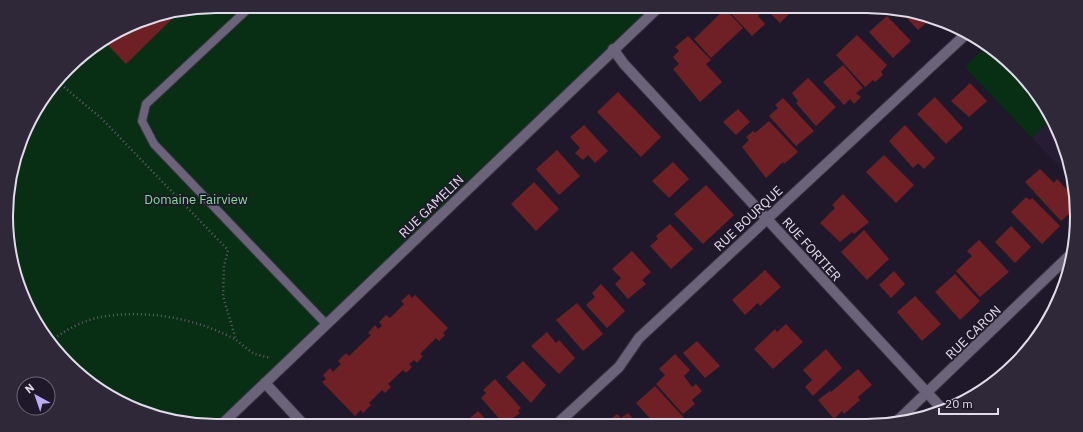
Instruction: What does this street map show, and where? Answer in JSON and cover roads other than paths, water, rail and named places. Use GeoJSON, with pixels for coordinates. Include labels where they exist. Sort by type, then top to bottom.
{"type":"FeatureCollection","features":[{"type":"Feature","properties":{"kind":"street","name":"RUE GAMELIN"},"geometry":{"type":"LineString","coordinates":[[227,419],[652,13]]}},
{"type":"Feature","properties":{"kind":"street","name":"RUE BOURQUE"},"geometry":{"type":"LineString","coordinates":[[563,419],[619,368],[639,338],[963,37]]}},
{"type":"Feature","properties":{"kind":"street","name":"RUE FORTIER"},"geometry":{"type":"LineString","coordinates":[[613,49],[624,64],[939,406]]}},
{"type":"Feature","properties":{"kind":"street","name":"RUE CARON"},"geometry":{"type":"LineString","coordinates":[[903,416],[1065,260]]}},
{"type":"Feature","properties":{"kind":"street"},"geometry":{"type":"LineString","coordinates":[[266,383],[299,419]]}},
{"type":"Feature","properties":{"kind":"lane"},"geometry":{"type":"LineString","coordinates":[[244,13],[146,104],[142,121],[154,144],[326,324]]}},
{"type":"Feature","properties":{"kind":"park label","name":"Domaine Fairview"},"geometry":{"type":"Point","coordinates":[196,199]}}]}
